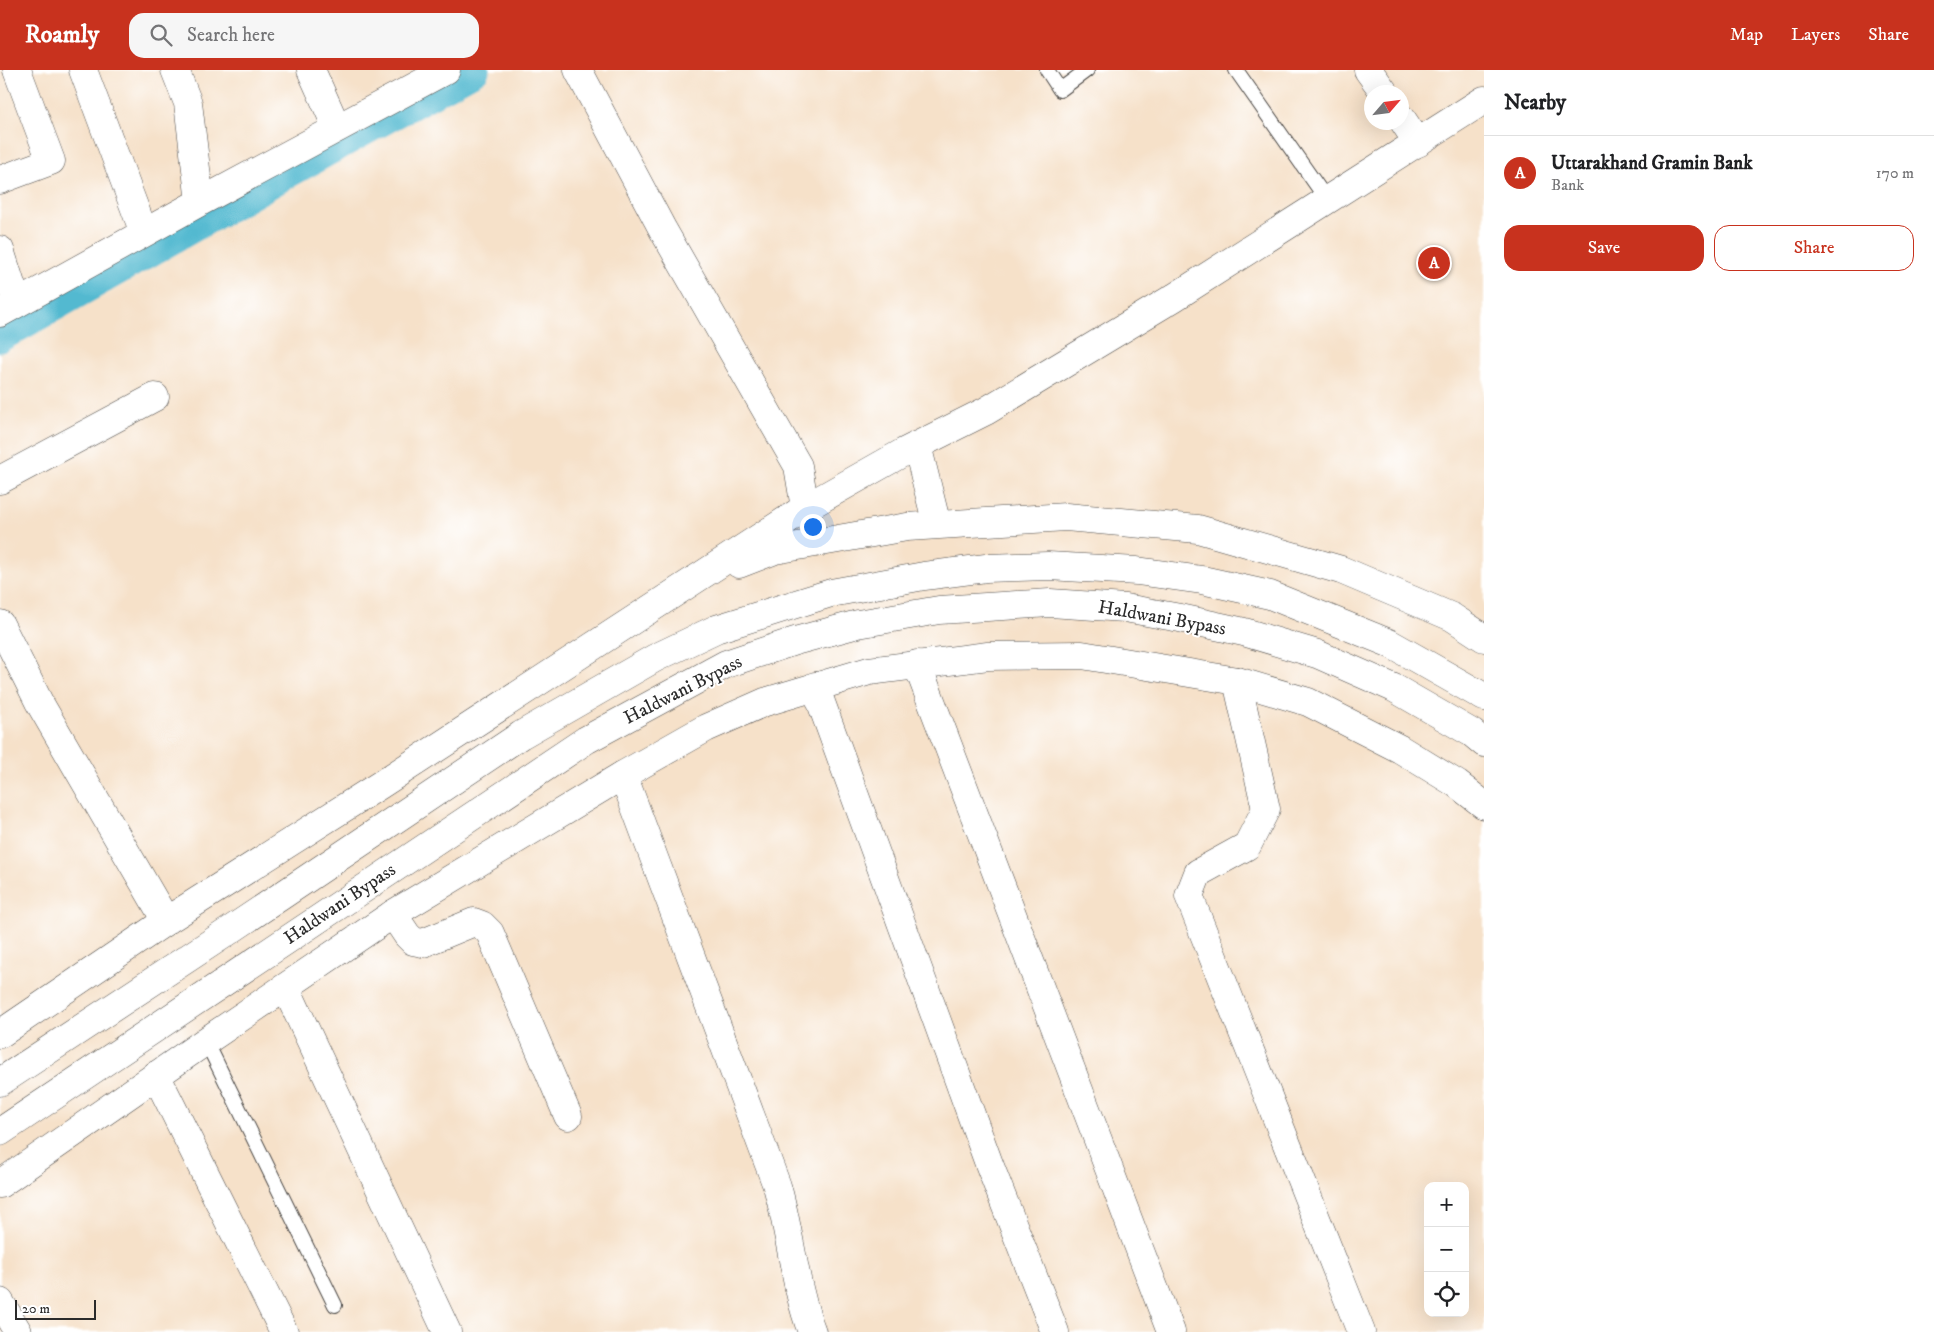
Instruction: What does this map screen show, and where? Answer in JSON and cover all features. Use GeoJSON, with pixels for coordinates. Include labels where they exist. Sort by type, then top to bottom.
{"type":"FeatureCollection","features":[{"type":"Feature","properties":{"kind":"main road"},"geometry":{"type":"LineString","coordinates":[[0,180],[51,161],[17,70]]}},
{"type":"Feature","properties":{"kind":"main road"},"geometry":{"type":"LineString","coordinates":[[83,70],[144,233]]}},
{"type":"Feature","properties":{"kind":"main road"},"geometry":{"type":"LineString","coordinates":[[175,70],[188,103],[200,202]]}},
{"type":"Feature","properties":{"kind":"main road"},"geometry":{"type":"LineString","coordinates":[[311,70],[337,128]]}},
{"type":"Feature","properties":{"kind":"main road"},"geometry":{"type":"LineString","coordinates":[[0,250],[8,308],[446,70]]}},
{"type":"Feature","properties":{"kind":"main road"},"geometry":{"type":"LineString","coordinates":[[578,70],[663,230],[798,466],[805,508]]}},
{"type":"Feature","properties":{"kind":"main road"},"geometry":{"type":"LineString","coordinates":[[1368,70],[1379,85]]}},
{"type":"Feature","properties":{"kind":"main road"},"geometry":{"type":"LineString","coordinates":[[0,1034],[166,921],[805,508],[917,445],[994,406],[1175,297],[1484,100]]}},
{"type":"Feature","properties":{"kind":"main road"},"geometry":{"type":"LineString","coordinates":[[1409,129],[1418,143]]}},
{"type":"Feature","properties":{"kind":"main road"},"geometry":{"type":"LineString","coordinates":[[0,480],[156,397]]}},
{"type":"Feature","properties":{"kind":"main road"},"geometry":{"type":"LineString","coordinates":[[917,445],[937,525]]}},
{"type":"Feature","properties":{"kind":"main road"},"geometry":{"type":"LineString","coordinates":[[693,580],[774,550],[907,527],[1066,517],[1198,529],[1340,570],[1452,617],[1484,638]]}},
{"type":"Feature","properties":{"kind":"main road","name":"Haldwani Bypass"},"geometry":{"type":"LineString","coordinates":[[0,1082],[521,736],[655,658],[716,629],[831,593],[924,576],[986,568],[1048,566],[1137,571],[1202,580],[1270,595],[1389,643],[1484,698]]}},
{"type":"Feature","properties":{"kind":"main road","name":"Haldwani Bypass"},"geometry":{"type":"LineString","coordinates":[[0,1132],[586,740],[726,664],[795,641],[858,624],[939,610],[1050,603],[1126,608],[1180,618],[1244,632],[1316,654],[1394,688],[1472,733],[1484,743]]}},
{"type":"Feature","properties":{"kind":"main road"},"geometry":{"type":"LineString","coordinates":[[0,624],[39,702],[166,921]]}},
{"type":"Feature","properties":{"kind":"main road"},"geometry":{"type":"LineString","coordinates":[[0,1184],[156,1075],[393,914],[623,775],[706,728],[765,702],[815,686],[869,672],[917,664],[988,656],[1082,656],[1237,682],[1308,702],[1400,749],[1457,784],[1484,805]]}},
{"type":"Feature","properties":{"kind":"main road"},"geometry":{"type":"LineString","coordinates":[[917,664],[1171,1332]]}},
{"type":"Feature","properties":{"kind":"main road"},"geometry":{"type":"LineString","coordinates":[[1237,682],[1266,809],[1247,846],[1198,873],[1189,896],[1361,1332]]}},
{"type":"Feature","properties":{"kind":"main road"},"geometry":{"type":"LineString","coordinates":[[815,686],[988,1161],[1055,1332]]}},
{"type":"Feature","properties":{"kind":"main road"},"geometry":{"type":"LineString","coordinates":[[623,775],[777,1186],[799,1293],[812,1332]]}},
{"type":"Feature","properties":{"kind":"main road"},"geometry":{"type":"LineString","coordinates":[[393,914],[407,935],[414,941],[423,943],[474,922],[482,925],[490,933],[568,1116]]}},
{"type":"Feature","properties":{"kind":"main road"},"geometry":{"type":"LineString","coordinates":[[286,988],[447,1332]]}},
{"type":"Feature","properties":{"kind":"main road"},"geometry":{"type":"LineString","coordinates":[[156,1075],[284,1332]]}},
{"type":"Feature","properties":{"kind":"main road"},"geometry":{"type":"LineString","coordinates":[[0,1302],[18,1332]]}},
{"type":"Feature","properties":{"kind":"lane"},"geometry":{"type":"LineString","coordinates":[[1047,70],[1060,90],[1087,70]]}},
{"type":"Feature","properties":{"kind":"lane"},"geometry":{"type":"LineString","coordinates":[[1236,70],[1327,200]]}},
{"type":"Feature","properties":{"kind":"lane"},"geometry":{"type":"LineString","coordinates":[[206,1041],[335,1305]]}},
{"type":"Feature","properties":{"kind":"waterway"},"geometry":{"type":"LineString","coordinates":[[0,338],[475,70]]}},
{"type":"Feature","properties":{"kind":"place","name":"Uttarakhand Gramin Bank"},"geometry":{"type":"Point","coordinates":[1434,263]}}]}
